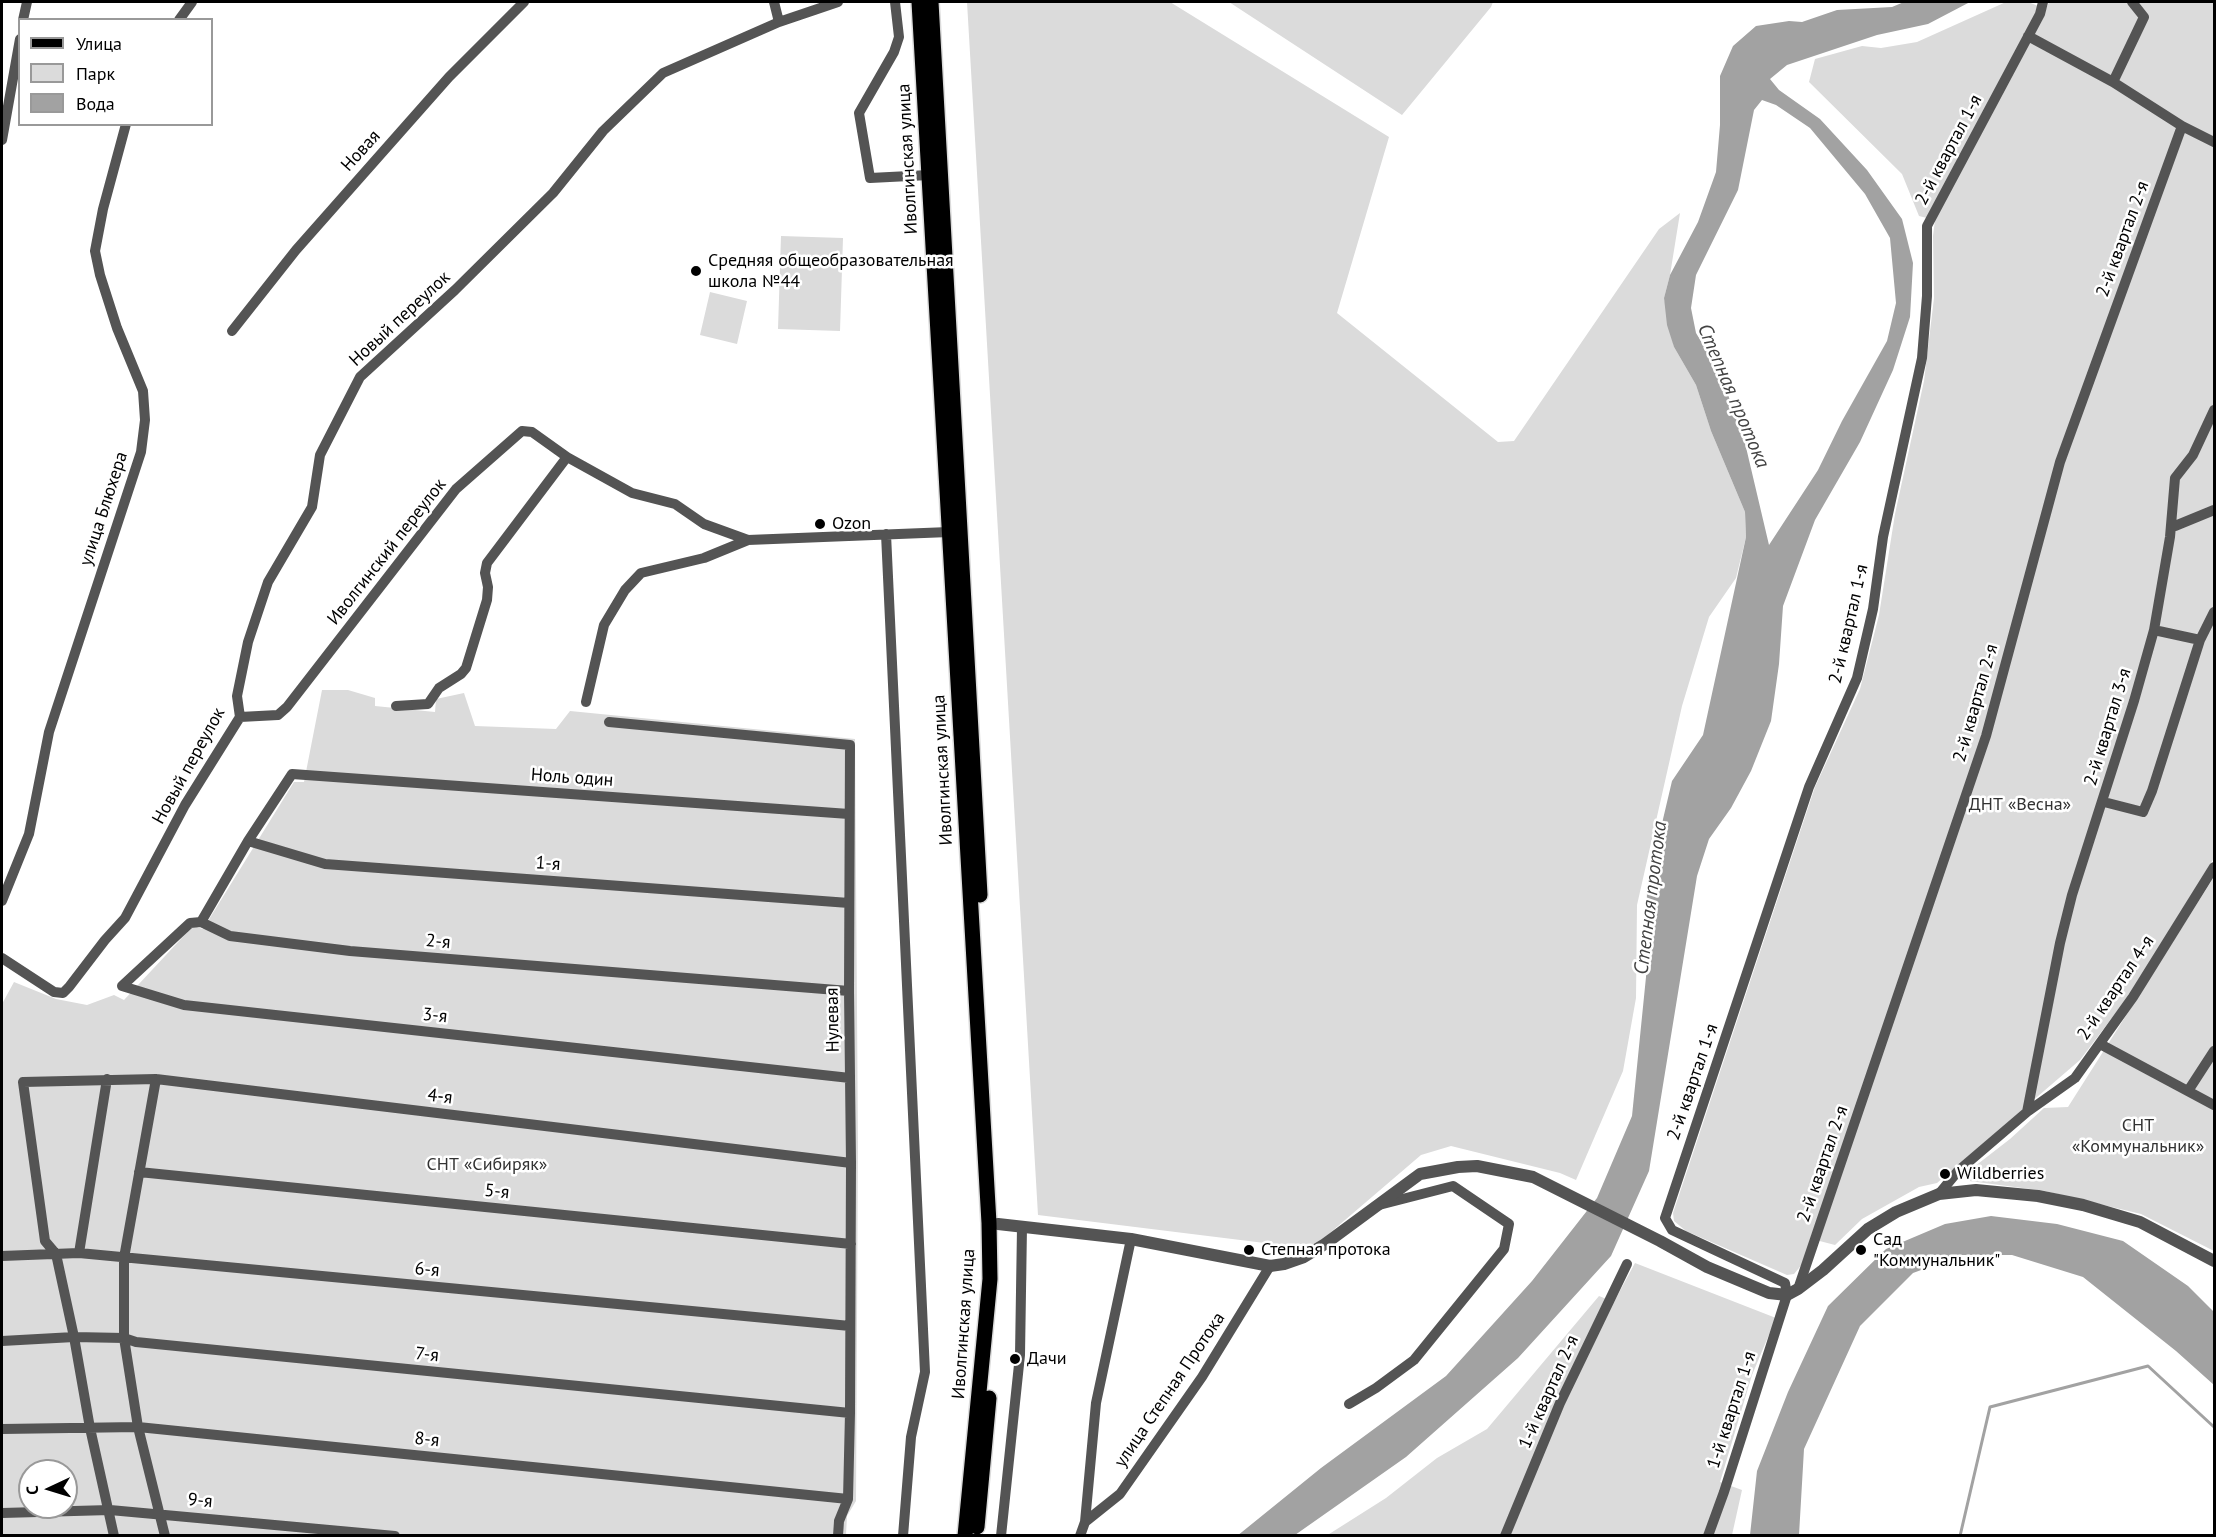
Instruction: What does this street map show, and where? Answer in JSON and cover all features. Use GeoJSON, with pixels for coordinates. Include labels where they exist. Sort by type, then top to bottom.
{"type":"FeatureCollection","features":[{"type":"Feature","properties":{"kind":"main road","name":"Иволгинская улица"},"geometry":{"type":"LineString","coordinates":[[919,2],[989,1234],[990,1279],[965,1536]]}},
{"type":"Feature","properties":{"kind":"main road","name":"Иволгинская улица"},"geometry":{"type":"LineString","coordinates":[[931,2],[998,1224],[999,1280],[976,1536]]}},
{"type":"Feature","properties":{"kind":"street"},"geometry":{"type":"LineString","coordinates":[[23,18],[27,2]]}},
{"type":"Feature","properties":{"kind":"street"},"geometry":{"type":"LineString","coordinates":[[180,18],[192,2]]}},
{"type":"Feature","properties":{"kind":"street","name":"Новая"},"geometry":{"type":"LineString","coordinates":[[232,331],[296,250],[433,95],[524,2]]}},
{"type":"Feature","properties":{"kind":"street"},"geometry":{"type":"LineString","coordinates":[[774,2],[779,22]]}},
{"type":"Feature","properties":{"kind":"street","name":"Новый переулок"},"geometry":{"type":"LineString","coordinates":[[2,958],[54,992],[63,993],[125,918],[185,805],[240,717],[237,696],[248,642],[268,582],[312,507],[320,455],[360,377],[455,290],[553,193],[603,130],[663,73],[779,22],[838,2]]}},
{"type":"Feature","properties":{"kind":"street"},"geometry":{"type":"LineString","coordinates":[[895,2],[899,37],[894,52],[859,113],[870,178],[929,175]]}},
{"type":"Feature","properties":{"kind":"street","name":"2-й квартал 1-я"},"geometry":{"type":"LineString","coordinates":[[1792,1292],[1785,1283],[1672,1230],[1665,1218],[1809,787],[1857,678],[1873,609],[1883,537],[1922,358],[1927,296],[1927,226],[2040,14],[2043,2]]}},
{"type":"Feature","properties":{"kind":"street"},"geometry":{"type":"LineString","coordinates":[[2113,82],[2144,18],[2132,2]]}},
{"type":"Feature","properties":{"kind":"street"},"geometry":{"type":"LineString","coordinates":[[2028,36],[2113,82],[2182,126],[2214,142]]}},
{"type":"Feature","properties":{"kind":"street"},"geometry":{"type":"LineString","coordinates":[[2,140],[18,50]]}},
{"type":"Feature","properties":{"kind":"street","name":"улица Блюхера"},"geometry":{"type":"LineString","coordinates":[[2,901],[29,834],[49,732],[141,452],[146,420],[143,391],[117,328],[95,251],[103,209],[125,126]]}},
{"type":"Feature","properties":{"kind":"street","name":"2-й квартал 2-я"},"geometry":{"type":"LineString","coordinates":[[1792,1292],[1986,736],[2060,462],[2182,126]]}},
{"type":"Feature","properties":{"kind":"street","name":"2-й квартал 3-я"},"geometry":{"type":"LineString","coordinates":[[2027,1112],[2060,943],[2072,895],[2134,701],[2154,630],[2170,537],[2175,478],[2193,455],[2214,410]]}},
{"type":"Feature","properties":{"kind":"street","name":"Иволгинский переулок"},"geometry":{"type":"LineString","coordinates":[[240,717],[278,715],[287,707],[456,489],[522,431],[532,432],[567,458],[632,494],[675,504],[704,525],[748,540]]}},
{"type":"Feature","properties":{"kind":"street"},"geometry":{"type":"LineString","coordinates":[[396,706],[428,704],[439,688],[461,674],[466,668],[487,600],[488,587],[485,573],[487,563],[567,458]]}},
{"type":"Feature","properties":{"kind":"street"},"geometry":{"type":"LineString","coordinates":[[2175,526],[2214,510]]}},
{"type":"Feature","properties":{"kind":"street","name":"Иволгинский переулок"},"geometry":{"type":"LineString","coordinates":[[586,702],[604,625],[625,590],[641,573],[704,558],[748,540],[949,532]]}},
{"type":"Feature","properties":{"kind":"street"},"geometry":{"type":"LineString","coordinates":[[886,534],[925,1372],[911,1437],[903,1536]]}},
{"type":"Feature","properties":{"kind":"street","name":"2-й квартал 3-я"},"geometry":{"type":"LineString","coordinates":[[2104,802],[2142,812],[2152,791],[2200,640],[2214,612]]}},
{"type":"Feature","properties":{"kind":"street"},"geometry":{"type":"LineString","coordinates":[[2154,630],[2200,640]]}},
{"type":"Feature","properties":{"kind":"street","name":"Нулевая"},"geometry":{"type":"LineString","coordinates":[[609,722],[850,745],[850,1413],[848,1499],[839,1521],[838,1536]]}},
{"type":"Feature","properties":{"kind":"street","name":"Ноль один"},"geometry":{"type":"LineString","coordinates":[[248,841],[292,774],[849,814]]}},
{"type":"Feature","properties":{"kind":"street"},"geometry":{"type":"LineString","coordinates":[[201,922],[248,841]]}},
{"type":"Feature","properties":{"kind":"street","name":"1-я"},"geometry":{"type":"LineString","coordinates":[[248,841],[325,864],[849,903]]}},
{"type":"Feature","properties":{"kind":"street","name":"2-й квартал 4-я"},"geometry":{"type":"LineString","coordinates":[[2027,1112],[2074,1078],[2100,1044],[2133,997],[2214,867]]}},
{"type":"Feature","properties":{"kind":"street","name":"2-я"},"geometry":{"type":"LineString","coordinates":[[201,922],[230,936],[350,951],[849,991]]}},
{"type":"Feature","properties":{"kind":"street","name":"3-я"},"geometry":{"type":"LineString","coordinates":[[201,922],[190,923],[122,986],[183,1005],[850,1078]]}},
{"type":"Feature","properties":{"kind":"street"},"geometry":{"type":"LineString","coordinates":[[2100,1044],[2214,1106]]}},
{"type":"Feature","properties":{"kind":"street"},"geometry":{"type":"LineString","coordinates":[[2188,1091],[2214,1051]]}},
{"type":"Feature","properties":{"kind":"street"},"geometry":{"type":"LineString","coordinates":[[79,1253],[107,1079]]}},
{"type":"Feature","properties":{"kind":"street"},"geometry":{"type":"LineString","coordinates":[[156,1079],[124,1258],[124,1338],[138,1427],[165,1536]]}},
{"type":"Feature","properties":{"kind":"street","name":"4-я"},"geometry":{"type":"LineString","coordinates":[[56,1254],[45,1241],[23,1082],[156,1079],[851,1163]]}},
{"type":"Feature","properties":{"kind":"street"},"geometry":{"type":"LineString","coordinates":[[1939,1194],[1958,1171],[2027,1112]]}},
{"type":"Feature","properties":{"kind":"street"},"geometry":{"type":"LineString","coordinates":[[998,1224],[1131,1239],[1270,1266],[1304,1257],[1420,1174],[1478,1166],[1533,1177],[1658,1240],[1707,1268],[1769,1293],[1792,1292],[1823,1270],[1868,1229],[1896,1212],[1939,1194],[1976,1190],[2038,1196],[2140,1222],[2214,1261]]}},
{"type":"Feature","properties":{"kind":"street","name":"5-я"},"geometry":{"type":"LineString","coordinates":[[139,1172],[851,1244]]}},
{"type":"Feature","properties":{"kind":"street"},"geometry":{"type":"LineString","coordinates":[[1349,1404],[1376,1388],[1414,1360],[1504,1250],[1509,1224],[1453,1186],[1376,1206]]}},
{"type":"Feature","properties":{"kind":"street"},"geometry":{"type":"LineString","coordinates":[[1001,1536],[1020,1355],[1022,1227]]}},
{"type":"Feature","properties":{"kind":"street","name":"улица Степная Протока"},"geometry":{"type":"LineString","coordinates":[[1080,1536],[1085,1522],[1096,1403],[1131,1239]]}},
{"type":"Feature","properties":{"kind":"street","name":"6-я"},"geometry":{"type":"LineString","coordinates":[[2,1256],[79,1253],[850,1326]]}},
{"type":"Feature","properties":{"kind":"street"},"geometry":{"type":"LineString","coordinates":[[56,1254],[114,1536]]}},
{"type":"Feature","properties":{"kind":"street","name":"1-й квартал 2-я"},"geometry":{"type":"LineString","coordinates":[[1505,1536],[1560,1403],[1627,1264]]}},
{"type":"Feature","properties":{"kind":"street","name":"улица Степная Протока"},"geometry":{"type":"LineString","coordinates":[[1085,1522],[1120,1494],[1202,1377],[1270,1266]]}},
{"type":"Feature","properties":{"kind":"street","name":"1-й квартал 1-я"},"geometry":{"type":"LineString","coordinates":[[1708,1536],[1792,1292]]}},
{"type":"Feature","properties":{"kind":"street","name":"7-я"},"geometry":{"type":"LineString","coordinates":[[2,1341],[74,1337],[124,1338],[136,1342],[850,1413]]}},
{"type":"Feature","properties":{"kind":"street","name":"8-я"},"geometry":{"type":"LineString","coordinates":[[2,1429],[138,1427],[848,1499]]}},
{"type":"Feature","properties":{"kind":"street","name":"9-я"},"geometry":{"type":"LineString","coordinates":[[2,1513],[110,1510],[395,1536]]}},
{"type":"Feature","properties":{"kind":"green space"},"geometry":{"type":"Polygon","coordinates":[[[967,2],[1170,2],[1389,137],[1337,313],[1498,442],[1514,441],[1659,229],[1680,213],[1664,298],[1674,347],[1696,385],[1711,431],[1745,512],[1746,537],[1736,578],[1709,617],[1682,706],[1637,905],[1636,998],[1623,1071],[1576,1180],[1560,1173],[1451,1146],[1421,1155],[1317,1244],[1297,1247],[1038,1215],[967,2]]]}},
{"type":"Feature","properties":{"kind":"green space"},"geometry":{"type":"Polygon","coordinates":[[[1229,2],[1493,2],[1402,115],[1229,2]]]}},
{"type":"Feature","properties":{"kind":"green space","name":"ДНТ «Весна»"},"geometry":{"type":"Polygon","coordinates":[[[2006,2],[2028,2],[2046,9],[2049,2],[2214,2],[2214,858],[2130,994],[2080,1060],[1937,1183],[1919,1187],[1862,1219],[1835,1245],[1812,1239],[1804,1262],[1794,1274],[1787,1275],[1686,1231],[1674,1221],[1673,1213],[1815,787],[1860,689],[1879,615],[1895,514],[1924,381],[1934,298],[1935,220],[1919,216],[1902,174],[1809,82],[1815,59],[1862,46],[1881,48],[1917,42],[2006,2]]]}},
{"type":"Feature","properties":{"kind":"green space"},"geometry":{"type":"Polygon","coordinates":[[[781,236],[843,238],[840,331],[778,329],[781,236]]]}},
{"type":"Feature","properties":{"kind":"green space"},"geometry":{"type":"Polygon","coordinates":[[[710,292],[747,301],[737,344],[700,335],[710,292]]]}},
{"type":"Feature","properties":{"kind":"green space","name":"СНТ «Сибиряк»"},"geometry":{"type":"Polygon","coordinates":[[[322,690],[348,690],[375,698],[375,706],[435,712],[436,699],[464,693],[475,726],[556,729],[570,711],[855,739],[858,1144],[856,1501],[847,1516],[846,1535],[2,1536],[2,1004],[14,982],[56,999],[87,1005],[114,995],[124,1000],[193,926],[203,929],[294,782],[304,782],[322,690]]]}},
{"type":"Feature","properties":{"kind":"green space","name":"СНТ «Коммунальник»"},"geometry":{"type":"Polygon","coordinates":[[[2214,877],[2214,1251],[2141,1214],[2045,1191],[1969,1181],[1958,1171],[1970,1170],[2010,1139],[2044,1108],[2068,1107],[2214,877]]]}},
{"type":"Feature","properties":{"kind":"green space"},"geometry":{"type":"Polygon","coordinates":[[[1635,1263],[1776,1318],[1752,1375],[1720,1482],[1742,1490],[1732,1535],[1326,1536],[1386,1498],[1437,1458],[1487,1429],[1599,1296],[1614,1302],[1635,1263]]]}},
{"type":"Feature","properties":{"kind":"water"},"geometry":{"type":"Polygon","coordinates":[[[1904,2],[1970,2],[1928,24],[1877,35],[1787,65],[1770,79],[1779,90],[1820,119],[1867,170],[1902,219],[1913,263],[1910,317],[1893,370],[1860,442],[1815,520],[1783,606],[1779,664],[1771,721],[1751,771],[1731,808],[1709,839],[1697,876],[1649,1171],[1611,1256],[1518,1358],[1406,1457],[1295,1535],[1237,1536],[1321,1468],[1446,1376],[1532,1281],[1597,1198],[1632,1116],[1646,977],[1647,887],[1672,781],[1703,735],[1746,537],[1745,512],[1711,431],[1696,385],[1674,347],[1667,325],[1664,298],[1670,275],[1698,222],[1716,172],[1720,125],[1720,76],[1733,46],[1756,26],[1789,21],[1802,22],[1837,10],[1892,7],[1904,2]],[[1762,100],[1754,110],[1738,190],[1696,275],[1691,308],[1696,333],[1720,372],[1745,443],[1769,545],[1818,470],[1842,421],[1887,341],[1896,303],[1890,238],[1865,194],[1810,128],[1776,105],[1762,100]]]}},
{"type":"Feature","properties":{"kind":"water"},"geometry":{"type":"Polygon","coordinates":[[[1991,1216],[2057,1224],[2123,1241],[2188,1286],[2214,1312],[2214,1385],[2176,1351],[2083,1277],[2012,1255],[1962,1255],[1913,1273],[1860,1326],[1804,1449],[1799,1535],[1750,1535],[1757,1471],[1788,1392],[1828,1306],[1886,1249],[1945,1224],[1991,1216]]]}},
{"type":"Feature","properties":{"kind":"waterway"},"geometry":{"type":"LineString","coordinates":[[1960,1536],[1990,1407],[2148,1366],[2214,1427]]}},
{"type":"Feature","properties":{"kind":"place","name":"Средняя общеобразовательная школа №44"},"geometry":{"type":"Point","coordinates":[696,271]}},
{"type":"Feature","properties":{"kind":"place","name":"Ozon"},"geometry":{"type":"Point","coordinates":[820,524]}},
{"type":"Feature","properties":{"kind":"place","name":"Wildberries"},"geometry":{"type":"Point","coordinates":[1945,1174]}},
{"type":"Feature","properties":{"kind":"place","name":"Степная протока"},"geometry":{"type":"Point","coordinates":[1249,1250]}},
{"type":"Feature","properties":{"kind":"place","name":"Сад \"Коммунальник\""},"geometry":{"type":"Point","coordinates":[1861,1250]}},
{"type":"Feature","properties":{"kind":"place","name":"Дачи"},"geometry":{"type":"Point","coordinates":[1015,1359]}}]}
